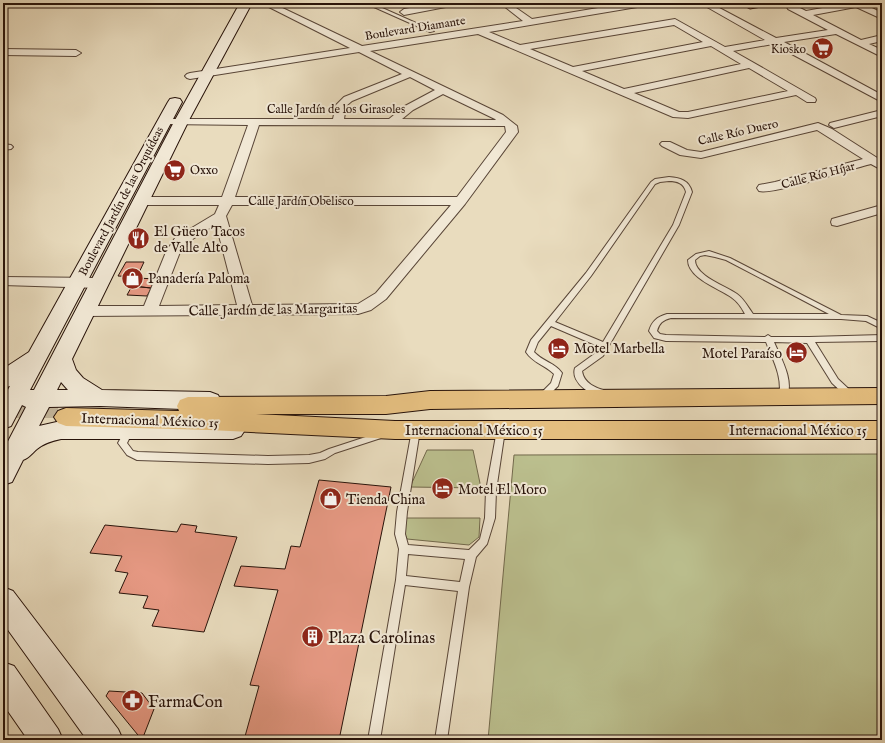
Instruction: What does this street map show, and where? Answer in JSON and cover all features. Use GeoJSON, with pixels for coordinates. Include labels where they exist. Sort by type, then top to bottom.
{"type":"FeatureCollection","features":[{"type":"Feature","properties":{"kind":"main road","name":"Internacional México 15"},"geometry":{"type":"LineString","coordinates":[[67,418],[376,406],[430,400],[876,396]]}},
{"type":"Feature","properties":{"kind":"main road","name":"Internacional México 15"},"geometry":{"type":"LineString","coordinates":[[67,418],[209,421],[405,430],[882,430]]}},
{"type":"Feature","properties":{"kind":"street"},"geometry":{"type":"LineString","coordinates":[[3,7],[8,3]]}},
{"type":"Feature","properties":{"kind":"street","name":"Boulevard Jardín de las Orquídeas"},"geometry":{"type":"LineString","coordinates":[[6,470],[182,120],[200,72],[230,3]]}},
{"type":"Feature","properties":{"kind":"street","name":"Boulevard Jardín de las Orquídeas"},"geometry":{"type":"LineString","coordinates":[[3,420],[8,399],[39,354],[165,120],[200,72],[246,3]]}},
{"type":"Feature","properties":{"kind":"street"},"geometry":{"type":"LineString","coordinates":[[265,3],[508,123]]}},
{"type":"Feature","properties":{"kind":"street"},"geometry":{"type":"LineString","coordinates":[[404,12],[451,3]]}},
{"type":"Feature","properties":{"kind":"street"},"geometry":{"type":"LineString","coordinates":[[504,3],[530,22]]}},
{"type":"Feature","properties":{"kind":"street","name":"Boulevard Diamante"},"geometry":{"type":"LineString","coordinates":[[355,47],[432,31],[597,3]]}},
{"type":"Feature","properties":{"kind":"street"},"geometry":{"type":"LineString","coordinates":[[704,3],[773,40],[785,43],[797,45],[845,36]]}},
{"type":"Feature","properties":{"kind":"street"},"geometry":{"type":"LineString","coordinates":[[721,3],[746,17],[785,43],[856,81],[882,91]]}},
{"type":"Feature","properties":{"kind":"street"},"geometry":{"type":"LineString","coordinates":[[805,14],[860,4],[882,16]]}},
{"type":"Feature","properties":{"kind":"street","name":"Boulevard Diamante"},"geometry":{"type":"LineString","coordinates":[[200,72],[355,47],[478,31],[631,5],[646,10]]}},
{"type":"Feature","properties":{"kind":"street"},"geometry":{"type":"LineString","coordinates":[[791,7],[882,54]]}},
{"type":"Feature","properties":{"kind":"street"},"geometry":{"type":"LineString","coordinates":[[569,8],[578,14]]}},
{"type":"Feature","properties":{"kind":"street"},"geometry":{"type":"LineString","coordinates":[[646,10],[662,24]]}},
{"type":"Feature","properties":{"kind":"street"},"geometry":{"type":"LineString","coordinates":[[734,19],[746,17]]}},
{"type":"Feature","properties":{"kind":"street"},"geometry":{"type":"LineString","coordinates":[[520,48],[671,22],[679,23],[811,100]]}},
{"type":"Feature","properties":{"kind":"street"},"geometry":{"type":"LineString","coordinates":[[478,31],[573,70],[669,113],[684,116],[797,92]]}},
{"type":"Feature","properties":{"kind":"street"},"geometry":{"type":"LineString","coordinates":[[734,55],[836,31]]}},
{"type":"Feature","properties":{"kind":"street"},"geometry":{"type":"LineString","coordinates":[[859,43],[882,38]]}},
{"type":"Feature","properties":{"kind":"street"},"geometry":{"type":"LineString","coordinates":[[724,50],[773,40]]}},
{"type":"Feature","properties":{"kind":"street"},"geometry":{"type":"LineString","coordinates":[[573,70],[713,43]]}},
{"type":"Feature","properties":{"kind":"street"},"geometry":{"type":"LineString","coordinates":[[797,45],[856,81],[882,99]]}},
{"type":"Feature","properties":{"kind":"street"},"geometry":{"type":"LineString","coordinates":[[3,52],[76,53]]}},
{"type":"Feature","properties":{"kind":"street"},"geometry":{"type":"LineString","coordinates":[[623,92],[751,65]]}},
{"type":"Feature","properties":{"kind":"street"},"geometry":{"type":"LineString","coordinates":[[338,122],[341,105],[348,99],[410,74]]}},
{"type":"Feature","properties":{"kind":"street"},"geometry":{"type":"LineString","coordinates":[[392,122],[409,108],[442,90]]}},
{"type":"Feature","properties":{"kind":"street"},"geometry":{"type":"LineString","coordinates":[[834,124],[882,113]]}},
{"type":"Feature","properties":{"kind":"street","name":"Calle Jardín de los Girasoles"},"geometry":{"type":"LineString","coordinates":[[165,120],[508,123]]}},
{"type":"Feature","properties":{"kind":"street"},"geometry":{"type":"LineString","coordinates":[[150,311],[173,252],[180,240],[220,216],[227,201],[256,121]]}},
{"type":"Feature","properties":{"kind":"street","name":"Calle Jardín de las Margaritas"},"geometry":{"type":"LineString","coordinates":[[85,311],[358,310],[366,307],[381,296],[461,201],[512,132],[512,126],[508,123]]}},
{"type":"Feature","properties":{"kind":"street","name":"Calle Río Duero"},"geometry":{"type":"LineString","coordinates":[[666,144],[684,153],[701,155],[818,126],[877,163]]}},
{"type":"Feature","properties":{"kind":"street","name":"Calle Río Híjar"},"geometry":{"type":"LineString","coordinates":[[763,188],[877,163]]}},
{"type":"Feature","properties":{"kind":"street","name":"Calle Jardín Obelisco"},"geometry":{"type":"LineString","coordinates":[[141,201],[461,201]]}},
{"type":"Feature","properties":{"kind":"street"},"geometry":{"type":"LineString","coordinates":[[837,222],[882,210]]}},
{"type":"Feature","properties":{"kind":"street"},"geometry":{"type":"LineString","coordinates":[[220,216],[246,310]]}},
{"type":"Feature","properties":{"kind":"street"},"geometry":{"type":"LineString","coordinates":[[3,281],[100,283]]}},
{"type":"Feature","properties":{"kind":"street"},"geometry":{"type":"LineString","coordinates":[[3,380],[39,354]]}},
{"type":"Feature","properties":{"kind":"street"},"geometry":{"type":"LineString","coordinates":[[61,358],[70,379],[87,393],[100,398]]}},
{"type":"Feature","properties":{"kind":"street"},"geometry":{"type":"LineString","coordinates":[[8,399],[100,398],[376,406]]}},
{"type":"Feature","properties":{"kind":"street"},"geometry":{"type":"LineString","coordinates":[[6,470],[26,443],[67,418]]}},
{"type":"Feature","properties":{"kind":"street"},"geometry":{"type":"LineString","coordinates":[[3,431],[26,431],[67,418],[129,430],[405,430]]}},
{"type":"Feature","properties":{"kind":"street"},"geometry":{"type":"LineString","coordinates":[[3,600],[107,740]]}},
{"type":"Feature","properties":{"kind":"street"},"geometry":{"type":"LineString","coordinates":[[3,677],[47,740]]}},
{"type":"Feature","properties":{"kind":"lane"},"geometry":{"type":"LineString","coordinates":[[367,3],[432,31]]}},
{"type":"Feature","properties":{"kind":"lane"},"geometry":{"type":"LineString","coordinates":[[540,398],[555,384],[558,373],[554,369],[532,357],[530,352],[534,340],[551,323],[585,280],[653,183],[665,178],[680,181],[687,184],[689,188],[689,192],[676,225],[604,346],[596,357],[578,370],[578,374],[582,382],[589,388],[602,393],[632,393],[658,398]]}},
{"type":"Feature","properties":{"kind":"lane"},"geometry":{"type":"LineString","coordinates":[[750,316],[741,301],[705,279],[691,266],[691,262],[694,257],[700,254],[709,253],[728,259],[841,317]]}},
{"type":"Feature","properties":{"kind":"lane"},"geometry":{"type":"LineString","coordinates":[[882,326],[867,319],[841,317],[664,317],[656,322],[653,331],[657,336],[666,338],[768,338],[809,340],[882,338]]}},
{"type":"Feature","properties":{"kind":"lane"},"geometry":{"type":"LineString","coordinates":[[551,323],[604,346]]}},
{"type":"Feature","properties":{"kind":"lane"},"geometry":{"type":"LineString","coordinates":[[768,338],[784,381],[786,389],[783,397]]}},
{"type":"Feature","properties":{"kind":"lane"},"geometry":{"type":"LineString","coordinates":[[809,340],[842,388],[849,395],[876,396]]}},
{"type":"Feature","properties":{"kind":"lane"},"geometry":{"type":"LineString","coordinates":[[374,740],[401,580],[404,549],[400,534],[405,430]]}},
{"type":"Feature","properties":{"kind":"lane"},"geometry":{"type":"LineString","coordinates":[[441,740],[464,587],[471,555],[484,541],[490,518],[491,491],[501,430]]}},
{"type":"Feature","properties":{"kind":"lane"},"geometry":{"type":"LineString","coordinates":[[404,549],[471,555]]}},
{"type":"Feature","properties":{"kind":"lane"},"geometry":{"type":"LineString","coordinates":[[401,580],[464,587]]}},
{"type":"Feature","properties":{"kind":"green space"},"geometry":{"type":"Polygon","coordinates":[[[427,450],[473,450],[481,488],[410,487],[427,450]]]}},
{"type":"Feature","properties":{"kind":"green space"},"geometry":{"type":"Polygon","coordinates":[[[882,454],[882,740],[488,740],[514,455],[882,454]]]}},
{"type":"Feature","properties":{"kind":"green space"},"geometry":{"type":"Polygon","coordinates":[[[406,518],[480,518],[479,537],[469,545],[407,539],[404,532],[406,518]]]}},
{"type":"Feature","properties":{"kind":"building"},"geometry":{"type":"Polygon","coordinates":[[[766,3],[784,3],[750,9],[746,7],[766,3]]]}},
{"type":"Feature","properties":{"kind":"building"},"geometry":{"type":"Polygon","coordinates":[[[126,262],[144,262],[137,277],[118,276],[126,262]]]}},
{"type":"Feature","properties":{"kind":"building"},"geometry":{"type":"Polygon","coordinates":[[[137,278],[156,279],[151,288],[132,286],[137,278]]]}},
{"type":"Feature","properties":{"kind":"building"},"geometry":{"type":"Polygon","coordinates":[[[132,286],[152,287],[147,296],[127,295],[132,286]]]}},
{"type":"Feature","properties":{"kind":"building","name":"Plaza Carolinas"},"geometry":{"type":"Polygon","coordinates":[[[319,480],[391,487],[339,740],[244,740],[259,686],[250,685],[278,590],[234,586],[241,566],[285,569],[291,546],[300,547],[319,480]]]}},
{"type":"Feature","properties":{"kind":"building"},"geometry":{"type":"Polygon","coordinates":[[[181,524],[197,526],[195,532],[237,537],[204,632],[152,626],[159,610],[143,608],[148,596],[119,593],[128,573],[115,571],[122,556],[90,553],[105,525],[177,532],[181,524]]]}},
{"type":"Feature","properties":{"kind":"building"},"geometry":{"type":"Polygon","coordinates":[[[109,691],[142,693],[154,709],[142,740],[106,696],[109,691]]]}},
{"type":"Feature","properties":{"kind":"tunnel"},"geometry":{"type":"LineString","coordinates":[[3,407],[73,407]]}},
{"type":"Feature","properties":{"kind":"place","name":"Kiosko"},"geometry":{"type":"Point","coordinates":[822,49]}},
{"type":"Feature","properties":{"kind":"place","name":"Oxxo"},"geometry":{"type":"Point","coordinates":[175,170]}},
{"type":"Feature","properties":{"kind":"place","name":"El Güero Tacos de Valle Alto"},"geometry":{"type":"Point","coordinates":[139,239]}},
{"type":"Feature","properties":{"kind":"place","name":"Panadería Paloma"},"geometry":{"type":"Point","coordinates":[133,278]}},
{"type":"Feature","properties":{"kind":"place","name":"Motel Marbella"},"geometry":{"type":"Point","coordinates":[559,348]}},
{"type":"Feature","properties":{"kind":"place","name":"Motel Paraíso"},"geometry":{"type":"Point","coordinates":[797,353]}},
{"type":"Feature","properties":{"kind":"place","name":"Motel El Moro"},"geometry":{"type":"Point","coordinates":[442,489]}},
{"type":"Feature","properties":{"kind":"place","name":"Tienda China"},"geometry":{"type":"Point","coordinates":[331,499]}},
{"type":"Feature","properties":{"kind":"place","name":"Plaza Carolinas"},"geometry":{"type":"Point","coordinates":[312,637]}},
{"type":"Feature","properties":{"kind":"place","name":"FarmaCon"},"geometry":{"type":"Point","coordinates":[133,701]}}]}
